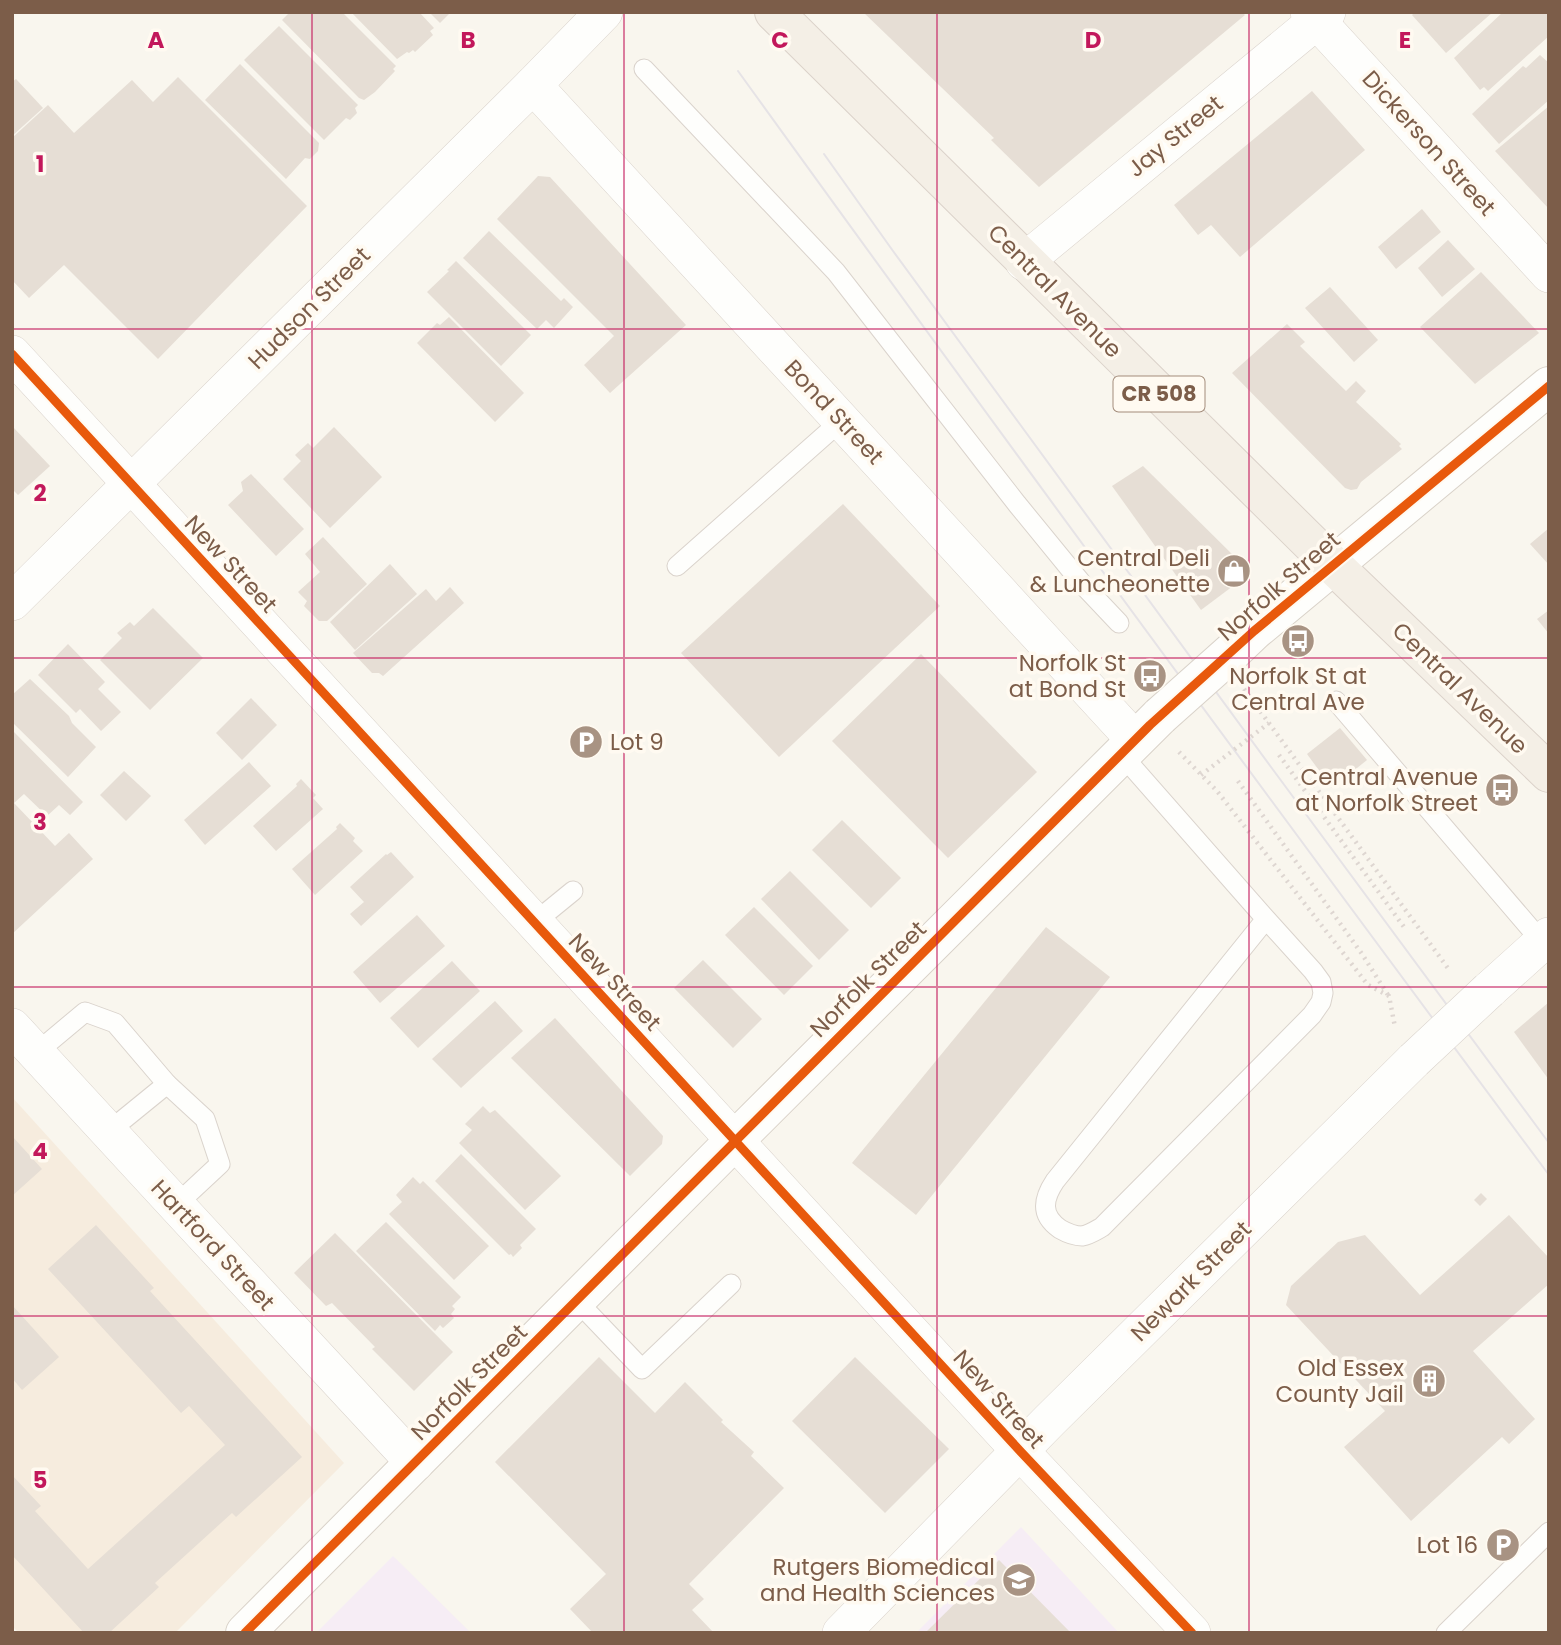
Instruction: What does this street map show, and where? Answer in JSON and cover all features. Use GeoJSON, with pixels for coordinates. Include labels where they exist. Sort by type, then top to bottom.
{"type":"FeatureCollection","features":[{"type":"Feature","properties":{"kind":"main road","name":"Central Avenue"},"geometry":{"type":"LineString","coordinates":[[774,12],[1024,262],[1549,773]]}},
{"type":"Feature","properties":{"kind":"main road","name":"Norfolk Street"},"geometry":{"type":"LineString","coordinates":[[245,1633],[1139,737],[1254,631],[1549,386]]}},
{"type":"Feature","properties":{"kind":"street","name":"Hudson Street"},"geometry":{"type":"LineString","coordinates":[[12,602],[604,12]]}},
{"type":"Feature","properties":{"kind":"street","name":"Jay Street"},"geometry":{"type":"LineString","coordinates":[[1024,262],[1317,15]]}},
{"type":"Feature","properties":{"kind":"street","name":"Dickerson Street"},"geometry":{"type":"LineString","coordinates":[[1317,15],[1549,274]]}},
{"type":"Feature","properties":{"kind":"street","name":"Bond Street"},"geometry":{"type":"LineString","coordinates":[[533,85],[1139,737]]}},
{"type":"Feature","properties":{"kind":"street","name":"New Street"},"geometry":{"type":"LineString","coordinates":[[12,355],[1021,1452],[1192,1633]]}},
{"type":"Feature","properties":{"kind":"street","name":"Newark Street"},"geometry":{"type":"LineString","coordinates":[[841,1633],[1059,1412],[1414,1060],[1545,939]]}},
{"type":"Feature","properties":{"kind":"street","name":"Hartford Street"},"geometry":{"type":"LineString","coordinates":[[24,1040],[415,1463]]}},
{"type":"Feature","properties":{"kind":"lane"},"geometry":{"type":"LineString","coordinates":[[645,69],[836,272],[1017,504],[1084,586],[1119,623]]}},
{"type":"Feature","properties":{"kind":"lane"},"geometry":{"type":"LineString","coordinates":[[677,566],[842,420]]}},
{"type":"Feature","properties":{"kind":"lane"},"geometry":{"type":"LineString","coordinates":[[1336,701],[1545,939]]}},
{"type":"Feature","properties":{"kind":"lane"},"geometry":{"type":"LineString","coordinates":[[1139,737],[1266,919],[1321,982],[1323,993],[1318,1009],[1102,1227],[1090,1234],[1079,1236],[1067,1233],[1052,1224],[1045,1205],[1051,1187],[1266,919]]}},
{"type":"Feature","properties":{"kind":"lane"},"geometry":{"type":"LineString","coordinates":[[535,922],[573,891]]}},
{"type":"Feature","properties":{"kind":"lane"},"geometry":{"type":"LineString","coordinates":[[24,1040],[85,1012],[115,1023],[167,1084],[205,1119],[220,1164],[176,1206]]}},
{"type":"Feature","properties":{"kind":"lane"},"geometry":{"type":"LineString","coordinates":[[108,1132],[167,1084]]}},
{"type":"Feature","properties":{"kind":"lane"},"geometry":{"type":"LineString","coordinates":[[576,1300],[642,1369],[731,1284]]}},
{"type":"Feature","properties":{"kind":"lane"},"geometry":{"type":"LineString","coordinates":[[1446,1633],[1549,1532]]}},
{"type":"Feature","properties":{"kind":"path"},"geometry":{"type":"LineString","coordinates":[[1244,688],[1450,971]]}},
{"type":"Feature","properties":{"kind":"path"},"geometry":{"type":"LineString","coordinates":[[1201,775],[1269,723]]}},
{"type":"Feature","properties":{"kind":"path"},"geometry":{"type":"LineString","coordinates":[[1179,752],[1217,790],[1368,985],[1389,996]]}},
{"type":"Feature","properties":{"kind":"path"},"geometry":{"type":"LineString","coordinates":[[1279,755],[1404,927]]}},
{"type":"Feature","properties":{"kind":"path"},"geometry":{"type":"LineString","coordinates":[[1238,781],[1389,996],[1395,1027]]}},
{"type":"Feature","properties":{"kind":"path"},"geometry":{"type":"LineString","coordinates":[[1346,846],[1355,841]]}},
{"type":"Feature","properties":{"kind":"shaded area"},"geometry":{"type":"Polygon","coordinates":[[[12,1097],[344,1463],[175,1633],[19,1633],[12,1626],[12,1097]]]}},
{"type":"Feature","properties":{"kind":"shaded area","name":"Rutgers Biomedical and Health Sciences"},"geometry":{"type":"Polygon","coordinates":[[[1021,1527],[1119,1633],[916,1633],[1021,1527]]]}},
{"type":"Feature","properties":{"kind":"shaded area"},"geometry":{"type":"Polygon","coordinates":[[[393,1556],[471,1633],[316,1633],[393,1556]]]}},
{"type":"Feature","properties":{"kind":"building"},"geometry":{"type":"Polygon","coordinates":[[[290,12],[342,12],[396,66],[393,69],[395,71],[375,92],[364,100],[359,98],[282,20],[290,12]]]}},
{"type":"Feature","properties":{"kind":"building"},"geometry":{"type":"Polygon","coordinates":[[[351,12],[419,12],[434,28],[430,31],[433,35],[415,52],[407,52],[397,59],[351,12]]]}},
{"type":"Feature","properties":{"kind":"building"},"geometry":{"type":"Polygon","coordinates":[[[429,12],[451,12],[440,23],[429,12]]]}},
{"type":"Feature","properties":{"kind":"building"},"geometry":{"type":"Polygon","coordinates":[[[863,12],[1242,12],[1245,15],[1039,187],[991,140],[994,138],[863,12]]]}},
{"type":"Feature","properties":{"kind":"building"},"geometry":{"type":"Polygon","coordinates":[[[1415,12],[1493,12],[1446,53],[1412,15],[1415,12]]]}},
{"type":"Feature","properties":{"kind":"building"},"geometry":{"type":"Polygon","coordinates":[[[1503,12],[1549,12],[1549,36],[1488,91],[1484,87],[1480,90],[1454,58],[1503,12]]]}},
{"type":"Feature","properties":{"kind":"building"},"geometry":{"type":"Polygon","coordinates":[[[279,26],[358,105],[355,108],[357,113],[350,120],[346,118],[324,140],[244,60],[279,26]]]}},
{"type":"Feature","properties":{"kind":"building"},"geometry":{"type":"Polygon","coordinates":[[[1540,55],[1549,63],[1549,100],[1499,144],[1472,114],[1523,66],[1526,68],[1540,55]]]}},
{"type":"Feature","properties":{"kind":"building"},"geometry":{"type":"Polygon","coordinates":[[[240,64],[319,143],[318,151],[310,159],[305,158],[286,179],[205,100],[240,64]]]}},
{"type":"Feature","properties":{"kind":"building"},"geometry":{"type":"Polygon","coordinates":[[[178,77],[307,206],[158,359],[64,265],[29,298],[12,280],[12,138],[48,105],[74,133],[132,80],[153,102],[178,77]]]}},
{"type":"Feature","properties":{"kind":"building"},"geometry":{"type":"Polygon","coordinates":[[[16,79],[43,108],[12,136],[12,82],[16,79]]]}},
{"type":"Feature","properties":{"kind":"building"},"geometry":{"type":"Polygon","coordinates":[[[1312,91],[1365,150],[1240,257],[1211,225],[1198,235],[1174,205],[1312,91]]]}},
{"type":"Feature","properties":{"kind":"building"},"geometry":{"type":"Polygon","coordinates":[[[1549,106],[1549,209],[1495,151],[1549,106]]]}},
{"type":"Feature","properties":{"kind":"building"},"geometry":{"type":"Polygon","coordinates":[[[538,176],[550,177],[686,325],[610,393],[584,365],[614,336],[497,219],[538,176]]]}},
{"type":"Feature","properties":{"kind":"building"},"geometry":{"type":"Polygon","coordinates":[[[1422,209],[1441,232],[1396,269],[1378,247],[1422,209]]]}},
{"type":"Feature","properties":{"kind":"building"},"geometry":{"type":"Polygon","coordinates":[[[489,231],[561,301],[564,298],[573,307],[554,328],[546,320],[537,329],[463,258],[489,231]]]}},
{"type":"Feature","properties":{"kind":"building"},"geometry":{"type":"Polygon","coordinates":[[[1448,240],[1475,269],[1442,297],[1418,268],[1448,240]]]}},
{"type":"Feature","properties":{"kind":"building"},"geometry":{"type":"Polygon","coordinates":[[[456,261],[531,335],[501,366],[427,292],[456,261]]]}},
{"type":"Feature","properties":{"kind":"building"},"geometry":{"type":"Polygon","coordinates":[[[1481,272],[1539,333],[1475,384],[1420,327],[1481,272]]]}},
{"type":"Feature","properties":{"kind":"building"},"geometry":{"type":"Polygon","coordinates":[[[1330,287],[1378,340],[1354,362],[1305,308],[1330,287]]]}},
{"type":"Feature","properties":{"kind":"building"},"geometry":{"type":"Polygon","coordinates":[[[449,317],[524,393],[495,422],[417,343],[437,323],[440,325],[449,317]]]}},
{"type":"Feature","properties":{"kind":"building"},"geometry":{"type":"Polygon","coordinates":[[[1287,324],[1305,342],[1300,346],[1346,391],[1356,381],[1366,391],[1356,402],[1401,444],[1399,446],[1402,449],[1361,482],[1357,489],[1345,488],[1232,373],[1287,324]]]}},
{"type":"Feature","properties":{"kind":"building"},"geometry":{"type":"Polygon","coordinates":[[[12,426],[50,466],[18,495],[12,489],[12,426]]]}},
{"type":"Feature","properties":{"kind":"building"},"geometry":{"type":"Polygon","coordinates":[[[334,427],[382,477],[330,528],[283,479],[301,461],[295,455],[308,443],[313,448],[334,427]]]}},
{"type":"Feature","properties":{"kind":"building"},"geometry":{"type":"Polygon","coordinates":[[[1143,466],[1240,562],[1241,580],[1201,610],[1112,486],[1143,466]]]}},
{"type":"Feature","properties":{"kind":"building"},"geometry":{"type":"Polygon","coordinates":[[[251,474],[304,529],[276,556],[228,505],[243,491],[241,482],[251,474]]]}},
{"type":"Feature","properties":{"kind":"building"},"geometry":{"type":"Polygon","coordinates":[[[843,504],[940,606],[779,757],[681,653],[843,504]]]}},
{"type":"Feature","properties":{"kind":"building"},"geometry":{"type":"Polygon","coordinates":[[[1549,528],[1549,565],[1530,544],[1549,528]]]}},
{"type":"Feature","properties":{"kind":"building"},"geometry":{"type":"Polygon","coordinates":[[[323,537],[367,584],[327,621],[319,621],[304,606],[307,601],[298,592],[320,572],[305,554],[323,537]]]}},
{"type":"Feature","properties":{"kind":"building"},"geometry":{"type":"Polygon","coordinates":[[[390,564],[417,594],[355,650],[330,622],[390,564]]]}},
{"type":"Feature","properties":{"kind":"building"},"geometry":{"type":"Polygon","coordinates":[[[450,587],[464,603],[383,676],[372,673],[353,653],[426,589],[436,601],[450,587]]]}},
{"type":"Feature","properties":{"kind":"building"},"geometry":{"type":"Polygon","coordinates":[[[153,608],[203,658],[150,710],[100,660],[122,638],[117,633],[130,622],[134,626],[153,608]]]}},
{"type":"Feature","properties":{"kind":"building"},"geometry":{"type":"Polygon","coordinates":[[[1549,610],[1549,634],[1537,619],[1549,610]]]}},
{"type":"Feature","properties":{"kind":"building"},"geometry":{"type":"Polygon","coordinates":[[[68,644],[105,682],[98,689],[121,712],[101,731],[80,709],[76,713],[38,675],[68,644]]]}},
{"type":"Feature","properties":{"kind":"building"},"geometry":{"type":"Polygon","coordinates":[[[921,654],[1037,772],[948,858],[832,741],[921,654]]]}},
{"type":"Feature","properties":{"kind":"building"},"geometry":{"type":"Polygon","coordinates":[[[30,679],[69,716],[72,723],[96,747],[68,777],[12,722],[12,695],[30,679]]]}},
{"type":"Feature","properties":{"kind":"building"},"geometry":{"type":"Polygon","coordinates":[[[251,698],[277,725],[242,760],[216,733],[251,698]]]}},
{"type":"Feature","properties":{"kind":"building"},"geometry":{"type":"Polygon","coordinates":[[[1340,728],[1367,760],[1332,788],[1307,754],[1340,728]]]}},
{"type":"Feature","properties":{"kind":"building"},"geometry":{"type":"Polygon","coordinates":[[[12,730],[83,802],[70,815],[59,805],[47,816],[24,794],[14,803],[55,846],[69,833],[93,859],[12,934],[12,730]]]}},
{"type":"Feature","properties":{"kind":"building"},"geometry":{"type":"Polygon","coordinates":[[[249,762],[271,786],[205,845],[184,820],[249,762]]]}},
{"type":"Feature","properties":{"kind":"building"},"geometry":{"type":"Polygon","coordinates":[[[124,771],[151,796],[126,821],[100,795],[124,771]]]}},
{"type":"Feature","properties":{"kind":"building"},"geometry":{"type":"Polygon","coordinates":[[[301,779],[316,795],[313,798],[323,809],[276,851],[253,826],[297,786],[301,779]]]}},
{"type":"Feature","properties":{"kind":"building"},"geometry":{"type":"Polygon","coordinates":[[[842,820],[901,878],[871,908],[812,850],[842,820]]]}},
{"type":"Feature","properties":{"kind":"building"},"geometry":{"type":"Polygon","coordinates":[[[340,823],[363,851],[315,895],[292,869],[337,829],[340,823]]]}},
{"type":"Feature","properties":{"kind":"building"},"geometry":{"type":"Polygon","coordinates":[[[391,852],[414,877],[361,926],[350,914],[364,902],[350,887],[391,852]]]}},
{"type":"Feature","properties":{"kind":"building"},"geometry":{"type":"Polygon","coordinates":[[[790,871],[849,930],[819,960],[761,899],[790,871]]]}},
{"type":"Feature","properties":{"kind":"building"},"geometry":{"type":"Polygon","coordinates":[[[754,907],[813,966],[784,995],[725,935],[754,907]]]}},
{"type":"Feature","properties":{"kind":"building"},"geometry":{"type":"Polygon","coordinates":[[[417,915],[445,946],[380,1003],[353,972],[417,915]]]}},
{"type":"Feature","properties":{"kind":"building"},"geometry":{"type":"Polygon","coordinates":[[[1046,927],[1110,977],[916,1215],[852,1163],[1046,927]]]}},
{"type":"Feature","properties":{"kind":"building"},"geometry":{"type":"Polygon","coordinates":[[[703,960],[762,1019],[733,1048],[674,988],[703,960]]]}},
{"type":"Feature","properties":{"kind":"building"},"geometry":{"type":"Polygon","coordinates":[[[452,961],[480,991],[418,1048],[390,1018],[452,961]]]}},
{"type":"Feature","properties":{"kind":"building"},"geometry":{"type":"Polygon","coordinates":[[[495,1001],[523,1031],[461,1088],[432,1059],[495,1001]]]}},
{"type":"Feature","properties":{"kind":"building"},"geometry":{"type":"Polygon","coordinates":[[[1549,1002],[1549,1080],[1514,1032],[1549,1002]]]}},
{"type":"Feature","properties":{"kind":"building"},"geometry":{"type":"Polygon","coordinates":[[[555,1018],[663,1136],[662,1144],[630,1176],[511,1058],[555,1018]]]}},
{"type":"Feature","properties":{"kind":"building"},"geometry":{"type":"Polygon","coordinates":[[[483,1106],[490,1113],[495,1110],[561,1176],[525,1210],[459,1143],[472,1130],[465,1124],[483,1106]]]}},
{"type":"Feature","properties":{"kind":"building"},"geometry":{"type":"Polygon","coordinates":[[[12,1136],[42,1169],[12,1196],[12,1136]]]}},
{"type":"Feature","properties":{"kind":"building"},"geometry":{"type":"Polygon","coordinates":[[[461,1154],[536,1229],[520,1245],[522,1248],[513,1257],[435,1181],[461,1154]]]}},
{"type":"Feature","properties":{"kind":"building"},"geometry":{"type":"Polygon","coordinates":[[[413,1177],[420,1184],[423,1181],[489,1246],[454,1280],[389,1214],[402,1202],[396,1195],[413,1177]]]}},
{"type":"Feature","properties":{"kind":"building"},"geometry":{"type":"Polygon","coordinates":[[[1481,1193],[1487,1199],[1480,1206],[1474,1200],[1481,1193]]]}},
{"type":"Feature","properties":{"kind":"building","name":"Old Essex County Jail"},"geometry":{"type":"Polygon","coordinates":[[[1509,1215],[1549,1258],[1549,1284],[1473,1351],[1535,1419],[1509,1444],[1502,1437],[1411,1521],[1344,1447],[1385,1411],[1286,1305],[1291,1286],[1338,1242],[1365,1235],[1420,1295],[1509,1215]]]}},
{"type":"Feature","properties":{"kind":"building"},"geometry":{"type":"Polygon","coordinates":[[[386,1222],[461,1297],[452,1306],[455,1309],[451,1314],[454,1318],[443,1328],[440,1325],[435,1331],[356,1251],[386,1222]]]}},
{"type":"Feature","properties":{"kind":"building"},"geometry":{"type":"Polygon","coordinates":[[[96,1225],[154,1288],[150,1291],[302,1457],[236,1517],[232,1513],[155,1583],[159,1587],[109,1633],[84,1633],[12,1555],[12,1475],[41,1506],[35,1511],[88,1569],[225,1445],[189,1406],[181,1413],[48,1269],[96,1225]]]}},
{"type":"Feature","properties":{"kind":"building"},"geometry":{"type":"Polygon","coordinates":[[[335,1233],[453,1352],[414,1391],[332,1303],[326,1306],[294,1273],[335,1233]]]}},
{"type":"Feature","properties":{"kind":"building"},"geometry":{"type":"Polygon","coordinates":[[[12,1305],[59,1357],[22,1390],[12,1378],[12,1305]]]}},
{"type":"Feature","properties":{"kind":"building"},"geometry":{"type":"Polygon","coordinates":[[[599,1357],[655,1413],[685,1382],[723,1420],[721,1422],[754,1452],[751,1456],[784,1488],[689,1584],[704,1599],[692,1610],[714,1633],[593,1633],[570,1609],[606,1574],[495,1462],[599,1357]]]}},
{"type":"Feature","properties":{"kind":"building"},"geometry":{"type":"Polygon","coordinates":[[[855,1357],[949,1449],[885,1513],[792,1421],[855,1357]]]}},
{"type":"Feature","properties":{"kind":"building"},"geometry":{"type":"Polygon","coordinates":[[[999,1560],[1071,1633],[925,1633],[999,1560]]]}},
{"type":"Feature","properties":{"kind":"tram line"},"geometry":{"type":"LineString","coordinates":[[738,71],[1141,624],[1549,1175]]}},
{"type":"Feature","properties":{"kind":"tram line"},"geometry":{"type":"LineString","coordinates":[[824,154],[1549,1143]]}},
{"type":"Feature","properties":{"kind":"cycle path"},"geometry":{"type":"LineString","coordinates":[[12,354],[1021,1452],[1192,1633]]}},
{"type":"Feature","properties":{"kind":"cycle path"},"geometry":{"type":"LineString","coordinates":[[245,1633],[1150,725],[1254,631],[1549,386]]}},
{"type":"Feature","properties":{"kind":"place","name":"Central Deli & Luncheonette"},"geometry":{"type":"Point","coordinates":[1234,571]}},
{"type":"Feature","properties":{"kind":"place","name":"Norfolk St at Central Ave"},"geometry":{"type":"Point","coordinates":[1298,641]}},
{"type":"Feature","properties":{"kind":"place","name":"Norfolk St at Bond St"},"geometry":{"type":"Point","coordinates":[1150,676]}},
{"type":"Feature","properties":{"kind":"place","name":"Lot 9"},"geometry":{"type":"Point","coordinates":[586,742]}},
{"type":"Feature","properties":{"kind":"place","name":"Central Avenue at Norfolk Street"},"geometry":{"type":"Point","coordinates":[1502,790]}},
{"type":"Feature","properties":{"kind":"place","name":"Old Essex County Jail"},"geometry":{"type":"Point","coordinates":[1429,1381]}},
{"type":"Feature","properties":{"kind":"place","name":"Lot 16"},"geometry":{"type":"Point","coordinates":[1503,1545]}},
{"type":"Feature","properties":{"kind":"place","name":"Rutgers Biomedical and Health Sciences"},"geometry":{"type":"Point","coordinates":[1019,1580]}}]}
